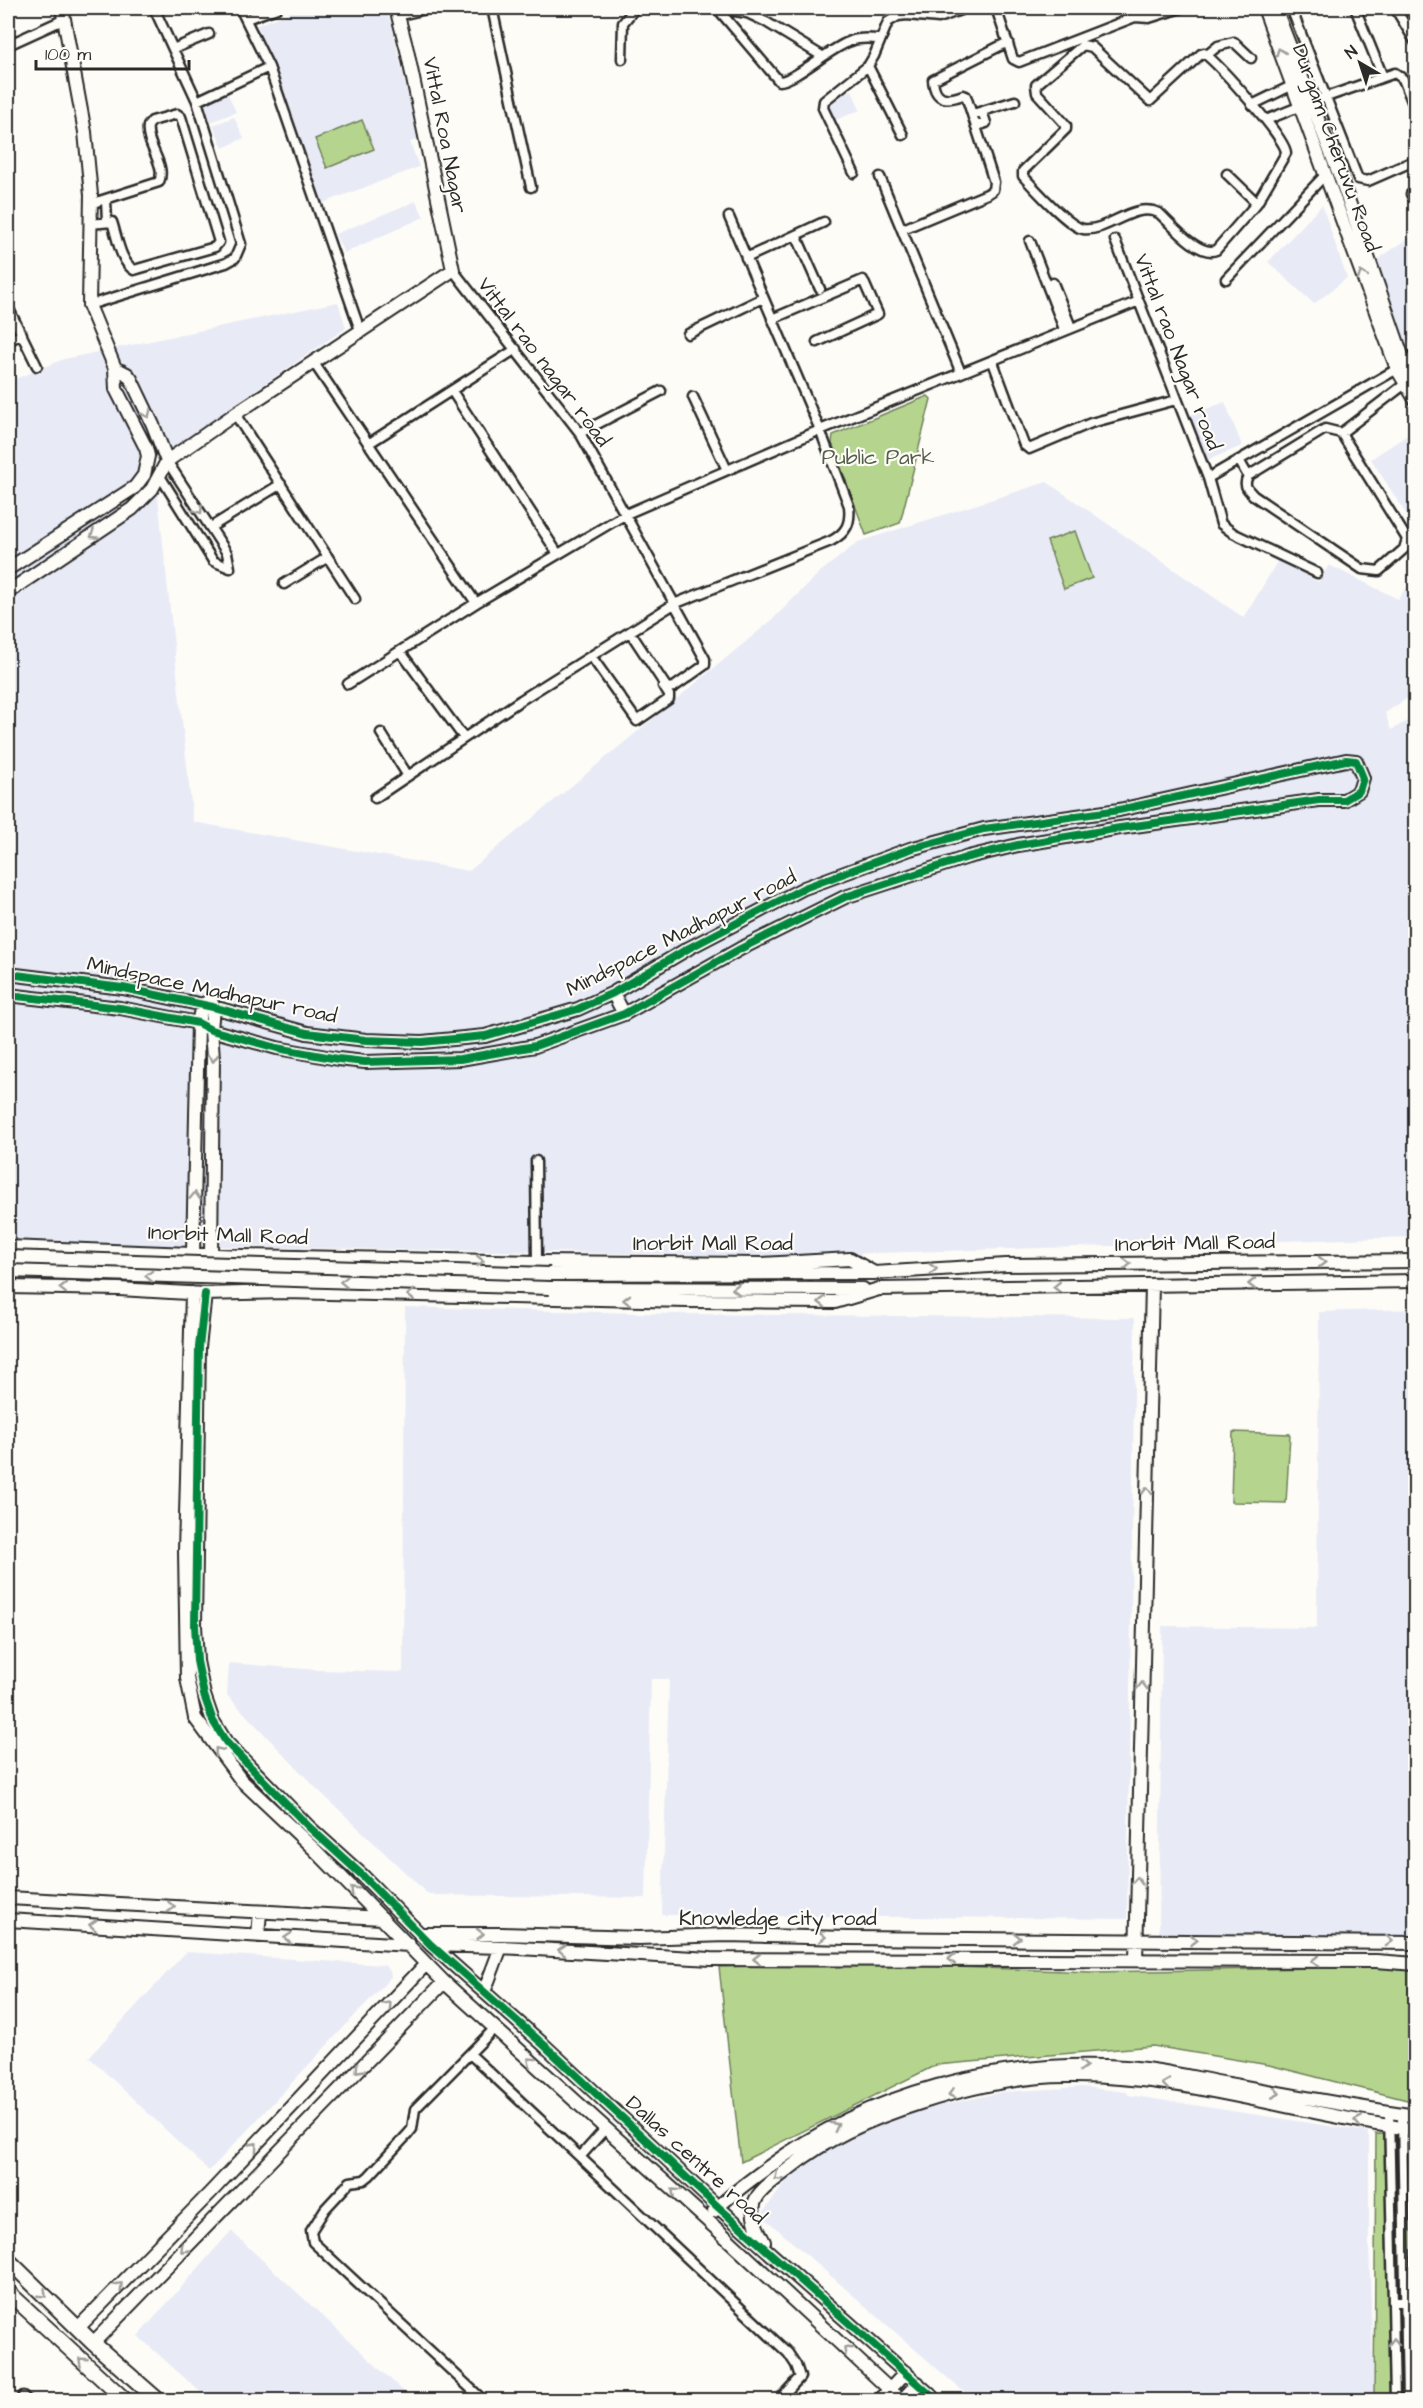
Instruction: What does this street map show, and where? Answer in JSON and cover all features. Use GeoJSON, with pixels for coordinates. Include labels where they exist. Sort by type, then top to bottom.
{"type":"FeatureCollection","features":[{"type":"Feature","properties":{"kind":"main road"},"geometry":{"type":"LineString","coordinates":[[8,2260],[93,2343],[158,2400]]}},
{"type":"Feature","properties":{"kind":"main road"},"geometry":{"type":"LineString","coordinates":[[8,2292],[125,2400]]}},
{"type":"Feature","properties":{"kind":"street"},"geometry":{"type":"LineString","coordinates":[[89,305],[226,263],[235,258],[240,250],[241,244],[196,101],[154,8]]}},
{"type":"Feature","properties":{"kind":"street"},"geometry":{"type":"LineString","coordinates":[[240,8],[269,67],[361,333]]}},
{"type":"Feature","properties":{"kind":"street"},"geometry":{"type":"LineString","coordinates":[[246,19],[277,8]]}},
{"type":"Feature","properties":{"kind":"street"},"geometry":{"type":"LineString","coordinates":[[398,11],[431,8]]}},
{"type":"Feature","properties":{"kind":"street"},"geometry":{"type":"LineString","coordinates":[[492,8],[531,187]]}},
{"type":"Feature","properties":{"kind":"street"},"geometry":{"type":"LineString","coordinates":[[622,59],[623,23],[635,8]]}},
{"type":"Feature","properties":{"kind":"street"},"geometry":{"type":"LineString","coordinates":[[717,8],[747,13],[822,56]]}},
{"type":"Feature","properties":{"kind":"street"},"geometry":{"type":"LineString","coordinates":[[717,8],[779,81],[791,78],[822,56],[849,41],[880,39]]}},
{"type":"Feature","properties":{"kind":"street"},"geometry":{"type":"LineString","coordinates":[[854,173],[823,104],[868,66],[888,22],[898,16],[939,18],[966,8]]}},
{"type":"Feature","properties":{"kind":"street"},"geometry":{"type":"LineString","coordinates":[[996,8],[1013,59],[1021,61],[1135,17],[1149,18],[1181,8]]}},
{"type":"Feature","properties":{"kind":"street"},"geometry":{"type":"LineString","coordinates":[[1132,8],[1135,17]]}},
{"type":"Feature","properties":{"kind":"street","name":"Durgam Cheruvu Road"},"geometry":{"type":"LineString","coordinates":[[1264,8],[1293,85],[1306,104]]}},
{"type":"Feature","properties":{"kind":"street"},"geometry":{"type":"LineString","coordinates":[[1355,8],[1383,76]]}},
{"type":"Feature","properties":{"kind":"street"},"geometry":{"type":"LineString","coordinates":[[1395,8],[1416,43]]}},
{"type":"Feature","properties":{"kind":"street"},"geometry":{"type":"LineString","coordinates":[[1277,13],[1292,10],[1357,178],[1360,181],[1368,181],[1416,160]]}},
{"type":"Feature","properties":{"kind":"street","name":"Vittal Roa Nagar"},"geometry":{"type":"LineString","coordinates":[[398,11],[453,270]]}},
{"type":"Feature","properties":{"kind":"street"},"geometry":{"type":"LineString","coordinates":[[8,45],[63,13],[84,121],[90,204],[89,305],[115,368],[116,389],[140,432],[148,456],[144,475],[135,487],[8,569]]}},
{"type":"Feature","properties":{"kind":"street","name":"Durgam Cheruvu Road"},"geometry":{"type":"LineString","coordinates":[[1277,13],[1327,166],[1416,401]]}},
{"type":"Feature","properties":{"kind":"street"},"geometry":{"type":"LineString","coordinates":[[173,49],[209,34]]}},
{"type":"Feature","properties":{"kind":"street"},"geometry":{"type":"LineString","coordinates":[[903,229],[993,190],[995,186],[965,95],[949,100],[941,98],[933,80],[1008,42]]}},
{"type":"Feature","properties":{"kind":"street"},"geometry":{"type":"LineString","coordinates":[[1206,55],[1266,120],[1286,150],[1257,203],[1220,246],[1210,252],[1200,249],[1152,210],[1142,210],[1097,227],[1083,229],[1074,225],[1023,176],[1023,171],[1066,129],[1066,124],[1037,93],[1036,85],[1083,45],[1092,47],[1149,101],[1201,54],[1206,55],[1218,46],[1234,42],[1251,58]]}},
{"type":"Feature","properties":{"kind":"street"},"geometry":{"type":"LineString","coordinates":[[868,66],[903,135]]}},
{"type":"Feature","properties":{"kind":"street"},"geometry":{"type":"LineString","coordinates":[[196,101],[269,67]]}},
{"type":"Feature","properties":{"kind":"street"},"geometry":{"type":"LineString","coordinates":[[1266,120],[1395,73],[1401,77],[1416,111]]}},
{"type":"Feature","properties":{"kind":"street"},"geometry":{"type":"LineString","coordinates":[[1252,105],[1293,85]]}},
{"type":"Feature","properties":{"kind":"street"},"geometry":{"type":"LineString","coordinates":[[1014,99],[982,111],[972,112],[1014,99]]}},
{"type":"Feature","properties":{"kind":"street"},"geometry":{"type":"LineString","coordinates":[[977,126],[986,123],[982,111]]}},
{"type":"Feature","properties":{"kind":"street"},"geometry":{"type":"LineString","coordinates":[[90,204],[159,182],[160,170],[148,136],[148,126],[152,121],[177,114],[181,117],[219,242],[215,247],[134,270],[125,260],[112,222],[90,224]]}},
{"type":"Feature","properties":{"kind":"street"},"geometry":{"type":"LineString","coordinates":[[1226,279],[1327,166]]}},
{"type":"Feature","properties":{"kind":"street"},"geometry":{"type":"LineString","coordinates":[[1227,174],[1257,203]]}},
{"type":"Feature","properties":{"kind":"street"},"geometry":{"type":"LineString","coordinates":[[880,177],[961,373]]}},
{"type":"Feature","properties":{"kind":"street"},"geometry":{"type":"LineString","coordinates":[[106,200],[107,221]]}},
{"type":"Feature","properties":{"kind":"street"},"geometry":{"type":"LineString","coordinates":[[375,798],[464,738],[674,604],[831,541],[840,536],[848,527],[849,506],[729,217]]}},
{"type":"Feature","properties":{"kind":"street"},"geometry":{"type":"LineString","coordinates":[[746,258],[824,222]]}},
{"type":"Feature","properties":{"kind":"street"},"geometry":{"type":"LineString","coordinates":[[796,235],[820,290]]}},
{"type":"Feature","properties":{"kind":"street","name":"Vittal rao Nagar road"},"geometry":{"type":"LineString","coordinates":[[1115,240],[1208,477],[1218,516],[1226,529],[1317,573]]}},
{"type":"Feature","properties":{"kind":"street"},"geometry":{"type":"LineString","coordinates":[[1030,241],[1067,328]]}},
{"type":"Feature","properties":{"kind":"street"},"geometry":{"type":"LineString","coordinates":[[8,592],[111,524],[141,501],[160,476],[167,461],[453,270]]}},
{"type":"Feature","properties":{"kind":"street","name":"Vittal rao nagar road"},"geometry":{"type":"LineString","coordinates":[[453,270],[580,433],[626,513],[705,659],[705,664],[700,670],[668,688],[628,633]]}},
{"type":"Feature","properties":{"kind":"street"},"geometry":{"type":"LineString","coordinates":[[772,319],[861,280],[864,281],[878,314],[817,342]]}},
{"type":"Feature","properties":{"kind":"street"},"geometry":{"type":"LineString","coordinates":[[1053,283],[1067,328]]}},
{"type":"Feature","properties":{"kind":"street"},"geometry":{"type":"LineString","coordinates":[[688,334],[763,298]]}},
{"type":"Feature","properties":{"kind":"street"},"geometry":{"type":"LineString","coordinates":[[348,684],[476,603],[626,513],[819,430],[993,362],[1067,328],[1139,301]]}},
{"type":"Feature","properties":{"kind":"street"},"geometry":{"type":"LineString","coordinates":[[8,308],[37,366]]}},
{"type":"Feature","properties":{"kind":"street"},"geometry":{"type":"LineString","coordinates":[[8,341],[22,334]]}},
{"type":"Feature","properties":{"kind":"street"},"geometry":{"type":"LineString","coordinates":[[368,444],[516,349]]}},
{"type":"Feature","properties":{"kind":"street"},"geometry":{"type":"LineString","coordinates":[[993,362],[1024,445],[1029,449],[1091,423],[1176,400]]}},
{"type":"Feature","properties":{"kind":"street"},"geometry":{"type":"LineString","coordinates":[[314,363],[476,603]]}},
{"type":"Feature","properties":{"kind":"street"},"geometry":{"type":"LineString","coordinates":[[115,368],[130,379],[153,425],[167,461],[227,553],[230,568],[213,561],[160,476]]}},
{"type":"Feature","properties":{"kind":"street"},"geometry":{"type":"LineString","coordinates":[[1341,433],[1407,373]]}},
{"type":"Feature","properties":{"kind":"street"},"geometry":{"type":"LineString","coordinates":[[1208,477],[1407,373]]}},
{"type":"Feature","properties":{"kind":"street"},"geometry":{"type":"LineString","coordinates":[[452,391],[558,554]]}},
{"type":"Feature","properties":{"kind":"street"},"geometry":{"type":"LineString","coordinates":[[580,433],[661,391]]}},
{"type":"Feature","properties":{"kind":"street"},"geometry":{"type":"LineString","coordinates":[[693,397],[727,470]]}},
{"type":"Feature","properties":{"kind":"street"},"geometry":{"type":"LineString","coordinates":[[235,414],[355,598]]}},
{"type":"Feature","properties":{"kind":"street"},"geometry":{"type":"LineString","coordinates":[[1325,429],[1341,433],[1407,539],[1404,549],[1379,571],[1370,572],[1362,569],[1254,496],[1245,483],[1248,476],[1325,429]]}},
{"type":"Feature","properties":{"kind":"street"},"geometry":{"type":"LineString","coordinates":[[1239,460],[1248,476]]}},
{"type":"Feature","properties":{"kind":"street"},"geometry":{"type":"LineString","coordinates":[[211,527],[280,484]]}},
{"type":"Feature","properties":{"kind":"street"},"geometry":{"type":"LineString","coordinates":[[284,584],[328,557]]}},
{"type":"Feature","properties":{"kind":"street"},"geometry":{"type":"LineString","coordinates":[[591,656],[637,721],[640,721],[670,697],[628,633]]}},
{"type":"Feature","properties":{"kind":"street"},"geometry":{"type":"LineString","coordinates":[[400,651],[464,738]]}},
{"type":"Feature","properties":{"kind":"street"},"geometry":{"type":"LineString","coordinates":[[381,733],[408,776]]}},
{"type":"Feature","properties":{"kind":"street","name":"Mindspace Madhapur road"},"geometry":{"type":"LineString","coordinates":[[8,974],[123,988],[208,1006],[307,1033],[366,1040],[422,1042],[484,1036],[578,1009],[613,993],[689,948],[804,888],[910,849],[984,829],[1119,810],[1346,760],[1356,761],[1363,778],[1359,791],[1344,801],[1319,800],[1018,845],[968,857],[844,897],[740,949],[624,1014],[535,1046],[448,1059],[356,1061],[277,1048],[211,1030],[198,1023],[120,1008],[8,995]]}},
{"type":"Feature","properties":{"kind":"street"},"geometry":{"type":"LineString","coordinates":[[1119,810],[1120,828]]}},
{"type":"Feature","properties":{"kind":"street","name":"Mindspace Madhapur road"},"geometry":{"type":"LineString","coordinates":[[613,993],[624,1014]]}},
{"type":"Feature","properties":{"kind":"street"},"geometry":{"type":"LineString","coordinates":[[193,1254],[198,1023],[208,1006]]}},
{"type":"Feature","properties":{"kind":"street"},"geometry":{"type":"LineString","coordinates":[[208,1006],[213,1058],[212,1255]]}},
{"type":"Feature","properties":{"kind":"street"},"geometry":{"type":"LineString","coordinates":[[536,1161],[537,1262]]}},
{"type":"Feature","properties":{"kind":"street","name":"Inorbit Mall Road"},"geometry":{"type":"LineString","coordinates":[[8,1247],[212,1255],[537,1262],[762,1264],[850,1259],[874,1272],[1006,1265],[1416,1261]]}},
{"type":"Feature","properties":{"kind":"street"},"geometry":{"type":"LineString","coordinates":[[13,1287],[22,1248]]}},
{"type":"Feature","properties":{"kind":"street"},"geometry":{"type":"LineString","coordinates":[[8,1257],[550,1274],[874,1272]]}},
{"type":"Feature","properties":{"kind":"street"},"geometry":{"type":"LineString","coordinates":[[443,1296],[445,1260]]}},
{"type":"Feature","properties":{"kind":"street"},"geometry":{"type":"LineString","coordinates":[[8,1271],[550,1288],[879,1289]]}},
{"type":"Feature","properties":{"kind":"street","name":"Inorbit Mall Road"},"geometry":{"type":"LineString","coordinates":[[13,1287],[198,1293],[835,1302],[879,1289],[1416,1281]]}},
{"type":"Feature","properties":{"kind":"street"},"geometry":{"type":"LineString","coordinates":[[1136,1960],[1152,1285]]}},
{"type":"Feature","properties":{"kind":"street"},"geometry":{"type":"LineString","coordinates":[[194,1383],[199,1347],[198,1293]]}},
{"type":"Feature","properties":{"kind":"street","name":"Dallas centre road"},"geometry":{"type":"LineString","coordinates":[[194,1383],[194,1568],[197,1661],[204,1695],[213,1721],[226,1742],[431,1945],[718,2207],[936,2400]]}},
{"type":"Feature","properties":{"kind":"street","name":"Dallas centre road"},"geometry":{"type":"LineString","coordinates":[[194,1383],[186,1551],[187,1678],[195,1718],[241,1780],[314,1849],[444,1982],[902,2400]]}},
{"type":"Feature","properties":{"kind":"street"},"geometry":{"type":"LineString","coordinates":[[268,1805],[278,1795]]}},
{"type":"Feature","properties":{"kind":"street"},"geometry":{"type":"LineString","coordinates":[[8,1898],[382,1918]]}},
{"type":"Feature","properties":{"kind":"street"},"geometry":{"type":"LineString","coordinates":[[258,1936],[260,1912]]}},
{"type":"Feature","properties":{"kind":"street"},"geometry":{"type":"LineString","coordinates":[[8,1920],[409,1946]]}},
{"type":"Feature","properties":{"kind":"street","name":"Knowledge city road"},"geometry":{"type":"LineString","coordinates":[[421,1934],[639,1938],[726,1935],[1416,1942]]}},
{"type":"Feature","properties":{"kind":"street","name":"Knowledge city road"},"geometry":{"type":"LineString","coordinates":[[431,1945],[711,1959],[1376,1961],[1416,1964]]}},
{"type":"Feature","properties":{"kind":"street"},"geometry":{"type":"LineString","coordinates":[[484,1992],[501,1947]]}},
{"type":"Feature","properties":{"kind":"street"},"geometry":{"type":"LineString","coordinates":[[78,2328],[210,2193],[426,1964]]}},
{"type":"Feature","properties":{"kind":"street"},"geometry":{"type":"LineString","coordinates":[[93,2343],[444,1982]]}},
{"type":"Feature","properties":{"kind":"street"},"geometry":{"type":"LineString","coordinates":[[483,2400],[313,2242],[311,2231],[320,2215],[346,2185],[369,2176],[408,2134],[412,2129],[415,2109],[495,2028]]}},
{"type":"Feature","properties":{"kind":"street"},"geometry":{"type":"LineString","coordinates":[[470,2054],[788,2353],[800,2378],[779,2400]]}},
{"type":"Feature","properties":{"kind":"street"},"geometry":{"type":"LineString","coordinates":[[706,2219],[745,2184],[790,2152],[854,2116],[898,2097],[954,2081],[1019,2071],[1070,2065],[1128,2067],[1416,2116]]}},
{"type":"Feature","properties":{"kind":"street"},"geometry":{"type":"LineString","coordinates":[[768,2249],[755,2224],[752,2206],[760,2192],[803,2157],[842,2135],[891,2113],[938,2097],[987,2085],[1066,2076],[1133,2080],[1225,2094],[1416,2130]]}},
{"type":"Feature","properties":{"kind":"street"},"geometry":{"type":"LineString","coordinates":[[1389,2112],[1395,2127],[1405,2302],[1407,2400]]}},
{"type":"Feature","properties":{"kind":"street"},"geometry":{"type":"LineString","coordinates":[[1395,2400],[1393,2302],[1395,2127],[1402,2114]]}},
{"type":"Feature","properties":{"kind":"street"},"geometry":{"type":"LineString","coordinates":[[580,2157],[605,2129]]}},
{"type":"Feature","properties":{"kind":"street"},"geometry":{"type":"LineString","coordinates":[[1393,2302],[1416,2302]]}},
{"type":"Feature","properties":{"kind":"street"},"geometry":{"type":"LineString","coordinates":[[1393,2314],[1416,2313]]}},
{"type":"Feature","properties":{"kind":"street"},"geometry":{"type":"LineString","coordinates":[[880,2400],[906,2372]]}},
{"type":"Feature","properties":{"kind":"street"},"geometry":{"type":"LineString","coordinates":[[902,2400],[918,2383]]}},
{"type":"Feature","properties":{"kind":"shaded area"},"geometry":{"type":"Polygon","coordinates":[[[300,8],[384,8],[391,22],[418,139],[410,142],[419,167],[323,203],[283,88],[257,25],[300,8]]]}},
{"type":"Feature","properties":{"kind":"shaded area"},"geometry":{"type":"Polygon","coordinates":[[[852,90],[860,110],[833,121],[825,102],[852,90]]]}},
{"type":"Feature","properties":{"kind":"shaded area"},"geometry":{"type":"Polygon","coordinates":[[[228,94],[236,112],[211,122],[203,104],[228,94]]]}},
{"type":"Feature","properties":{"kind":"shaded area"},"geometry":{"type":"Polygon","coordinates":[[[234,117],[244,138],[223,148],[213,125],[234,117]]]}},
{"type":"Feature","properties":{"kind":"shaded area"},"geometry":{"type":"Polygon","coordinates":[[[416,201],[424,217],[344,253],[335,234],[416,201]]]}},
{"type":"Feature","properties":{"kind":"shaded area"},"geometry":{"type":"Polygon","coordinates":[[[1322,205],[1347,278],[1314,304],[1268,262],[1322,205]]]}},
{"type":"Feature","properties":{"kind":"shaded area"},"geometry":{"type":"Polygon","coordinates":[[[1415,234],[1415,338],[1403,347],[1365,268],[1415,234]]]}},
{"type":"Feature","properties":{"kind":"shaded area"},"geometry":{"type":"Polygon","coordinates":[[[338,302],[346,328],[154,460],[193,822],[469,871],[772,620],[819,573],[858,542],[1047,482],[1244,618],[1278,560],[1318,582],[1329,565],[1398,599],[1415,576],[1415,693],[1385,713],[1391,730],[1415,717],[1415,1237],[777,1256],[8,1243],[8,382],[64,359],[338,302]]]}},
{"type":"Feature","properties":{"kind":"shaded area"},"geometry":{"type":"Polygon","coordinates":[[[1225,402],[1242,446],[1203,462],[1185,417],[1225,402]]]}},
{"type":"Feature","properties":{"kind":"shaded area"},"geometry":{"type":"Polygon","coordinates":[[[1415,430],[1415,528],[1371,459],[1415,430]]]}},
{"type":"Feature","properties":{"kind":"shaded area"},"geometry":{"type":"Polygon","coordinates":[[[405,1307],[676,1314],[1135,1318],[1127,1919],[662,1915],[669,1679],[651,1679],[646,1898],[429,1895],[315,1787],[227,1695],[229,1663],[318,1670],[403,1672],[405,1307]]]}},
{"type":"Feature","properties":{"kind":"shaded area"},"geometry":{"type":"Polygon","coordinates":[[[1415,1309],[1415,1935],[1159,1937],[1162,1626],[1317,1628],[1319,1312],[1415,1309]]]}},
{"type":"Feature","properties":{"kind":"shaded area"},"geometry":{"type":"Polygon","coordinates":[[[186,1952],[384,1965],[390,1971],[391,1977],[209,2171],[89,2057],[186,1952]]]}},
{"type":"Feature","properties":{"kind":"shaded area"},"geometry":{"type":"Polygon","coordinates":[[[1083,2087],[1127,2092],[1128,2095],[1369,2132],[1369,2243],[1374,2400],[973,2400],[761,2215],[800,2163],[849,2136],[922,2110],[1002,2092],[1083,2087]]]}},
{"type":"Feature","properties":{"kind":"shaded area"},"geometry":{"type":"Polygon","coordinates":[[[231,2231],[413,2400],[209,2400],[138,2336],[231,2231]]]}},
{"type":"Feature","properties":{"kind":"green space"},"geometry":{"type":"Polygon","coordinates":[[[362,120],[374,149],[327,168],[315,139],[362,120]]]}},
{"type":"Feature","properties":{"kind":"green space","name":"Public Park"},"geometry":{"type":"Polygon","coordinates":[[[928,396],[931,399],[900,523],[866,535],[832,443],[833,435],[928,396]]]}},
{"type":"Feature","properties":{"kind":"green space"},"geometry":{"type":"Polygon","coordinates":[[[1075,531],[1092,578],[1064,589],[1047,541],[1075,531]]]}},
{"type":"Feature","properties":{"kind":"green space"},"geometry":{"type":"Polygon","coordinates":[[[1233,1432],[1290,1434],[1286,1503],[1231,1502],[1233,1432]]]}},
{"type":"Feature","properties":{"kind":"green space"},"geometry":{"type":"Polygon","coordinates":[[[843,1963],[1091,1972],[1371,1967],[1415,1971],[1415,2102],[1269,2065],[1153,2046],[936,2065],[741,2162],[719,1967],[843,1963]]]}},
{"type":"Feature","properties":{"kind":"green space"},"geometry":{"type":"Polygon","coordinates":[[[1376,2134],[1415,2135],[1415,2400],[1374,2400],[1376,2134]]]}},
{"type":"Feature","properties":{"kind":"cycle path"},"geometry":{"type":"LineString","coordinates":[[8,974],[123,988],[213,1007],[307,1033],[366,1040],[422,1042],[485,1036],[578,1009],[613,993],[689,948],[804,888],[910,849],[984,829],[1119,810],[1346,760],[1356,761],[1363,778],[1359,791],[1344,800],[1319,800],[1120,828],[1018,845],[968,857],[845,897],[740,949],[624,1014],[535,1046],[460,1059],[365,1062],[338,1059],[277,1048],[211,1030],[198,1023],[120,1008],[8,995]]}},
{"type":"Feature","properties":{"kind":"cycle path"},"geometry":{"type":"LineString","coordinates":[[205,1294],[199,1347],[195,1625],[197,1661],[204,1695],[213,1721],[226,1742],[309,1827],[363,1876],[431,1945],[544,2045],[718,2207],[936,2400]]}}]}
